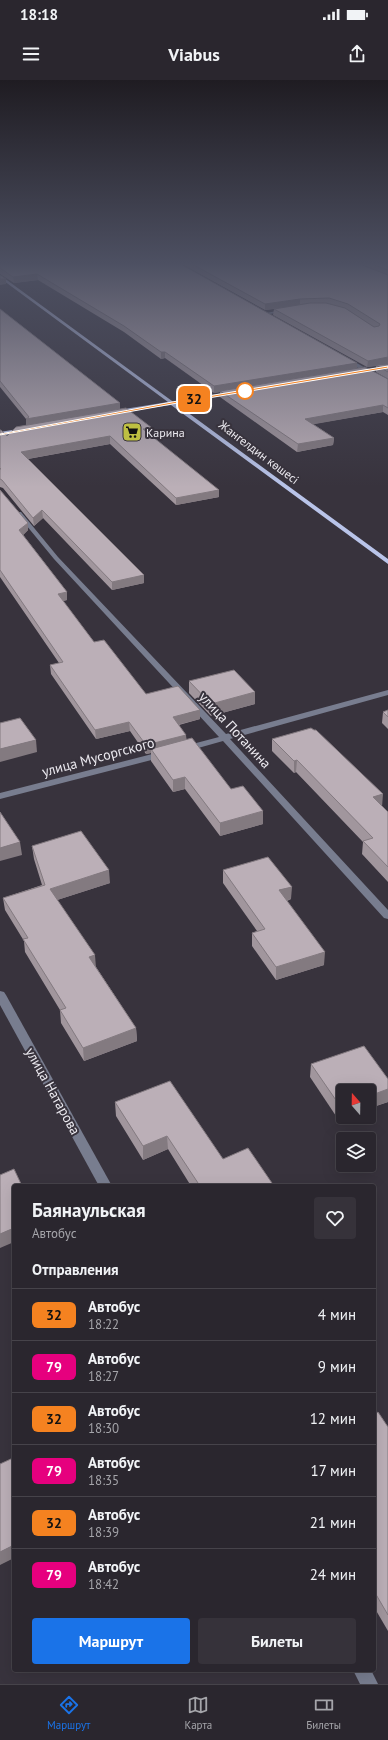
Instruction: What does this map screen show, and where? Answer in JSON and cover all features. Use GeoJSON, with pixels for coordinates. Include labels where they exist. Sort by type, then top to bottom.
{"type":"FeatureCollection","features":[{"type":"Feature","properties":{"kind":"main road","name":"Жангелдин көшесі"},"geometry":{"type":"LineString","coordinates":[[84,338],[388,562]]}},
{"type":"Feature","properties":{"kind":"main road"},"geometry":{"type":"LineString","coordinates":[[113,413],[172,403]]}},
{"type":"Feature","properties":{"kind":"main road"},"geometry":{"type":"LineString","coordinates":[[0,434],[30,428]]}},
{"type":"Feature","properties":{"kind":"street"},"geometry":{"type":"LineString","coordinates":[[343,358],[388,383]]}},
{"type":"Feature","properties":{"kind":"street"},"geometry":{"type":"LineString","coordinates":[[359,372],[374,370]]}},
{"type":"Feature","properties":{"kind":"street"},"geometry":{"type":"LineString","coordinates":[[172,403],[242,392]]}},
{"type":"Feature","properties":{"kind":"street","name":"улица Потанина"},"geometry":{"type":"LineString","coordinates":[[15,508],[56,558],[225,738],[388,916]]}},
{"type":"Feature","properties":{"kind":"street","name":"улица Мусоргского"},"geometry":{"type":"LineString","coordinates":[[0,796],[225,738],[388,692]]}},
{"type":"Feature","properties":{"kind":"street","name":"улица Натарова"},"geometry":{"type":"LineString","coordinates":[[0,995],[105,1184]]}},
{"type":"Feature","properties":{"kind":"street"},"geometry":{"type":"LineString","coordinates":[[363,1672],[369,1684]]}},
{"type":"Feature","properties":{"kind":"building"},"geometry":{"type":"Polygon","coordinates":[[[0,338],[37,338],[120,403],[26,419],[29,417],[0,381],[0,338]]]}},
{"type":"Feature","properties":{"kind":"building"},"geometry":{"type":"Polygon","coordinates":[[[141,338],[312,338],[357,363],[214,386],[165,352],[161,352],[141,338]]]}},
{"type":"Feature","properties":{"kind":"building"},"geometry":{"type":"Polygon","coordinates":[[[326,338],[388,338],[388,357],[368,361],[326,338]]]}},
{"type":"Feature","properties":{"kind":"building"},"geometry":{"type":"Polygon","coordinates":[[[388,364],[388,372],[376,365],[388,364]]]}},
{"type":"Feature","properties":{"kind":"building"},"geometry":{"type":"Polygon","coordinates":[[[365,367],[388,379],[388,408],[383,405],[305,419],[334,438],[298,444],[220,391],[365,367]]]}},
{"type":"Feature","properties":{"kind":"building"},"geometry":{"type":"Polygon","coordinates":[[[126,408],[152,428],[143,429],[219,490],[176,498],[110,436],[21,452],[144,575],[112,582],[42,510],[33,518],[0,479],[0,430],[7,436],[16,427],[126,408]]]}},
{"type":"Feature","properties":{"kind":"building"},"geometry":{"type":"Polygon","coordinates":[[[0,490],[28,523],[19,530],[67,592],[58,594],[94,642],[104,640],[146,694],[178,686],[200,710],[173,717],[186,735],[146,745],[129,722],[95,730],[50,665],[63,662],[0,570],[0,490]]]}},
{"type":"Feature","properties":{"kind":"building"},"geometry":{"type":"Polygon","coordinates":[[[234,670],[255,692],[211,704],[189,681],[234,670]]]}},
{"type":"Feature","properties":{"kind":"building"},"geometry":{"type":"Polygon","coordinates":[[[388,710],[388,717],[383,712],[388,710]]]}},
{"type":"Feature","properties":{"kind":"building"},"geometry":{"type":"Polygon","coordinates":[[[20,718],[36,740],[0,749],[0,723],[20,718]]]}},
{"type":"Feature","properties":{"kind":"building"},"geometry":{"type":"Polygon","coordinates":[[[311,728],[316,730],[383,794],[373,797],[388,812],[388,867],[363,841],[373,838],[297,760],[294,761],[272,739],[311,728]]]}},
{"type":"Feature","properties":{"kind":"building"},"geometry":{"type":"Polygon","coordinates":[[[192,738],[231,789],[243,786],[263,811],[220,823],[185,777],[173,780],[151,749],[192,738]]]}},
{"type":"Feature","properties":{"kind":"building"},"geometry":{"type":"Polygon","coordinates":[[[0,812],[20,842],[0,848],[0,812]]]}},
{"type":"Feature","properties":{"kind":"building"},"geometry":{"type":"Polygon","coordinates":[[[81,831],[109,870],[50,889],[95,955],[89,957],[136,1028],[83,1048],[60,1010],[66,1008],[23,939],[28,938],[3,898],[45,885],[32,846],[81,831]]]}},
{"type":"Feature","properties":{"kind":"building"},"geometry":{"type":"Polygon","coordinates":[[[268,857],[292,887],[279,890],[325,952],[276,967],[252,933],[265,929],[223,870],[268,857]]]}},
{"type":"Feature","properties":{"kind":"building"},"geometry":{"type":"Polygon","coordinates":[[[364,1046],[388,1079],[388,1089],[376,1093],[376,1084],[336,1084],[336,1100],[311,1064],[364,1046]]]}},
{"type":"Feature","properties":{"kind":"building"},"geometry":{"type":"Polygon","coordinates":[[[170,1081],[223,1159],[248,1148],[273,1184],[199,1184],[167,1136],[143,1146],[115,1102],[170,1081]]]}},
{"type":"Feature","properties":{"kind":"building"},"geometry":{"type":"Polygon","coordinates":[[[14,1169],[21,1184],[12,1184],[12,1229],[0,1234],[0,1175],[14,1169]]]}},
{"type":"Feature","properties":{"kind":"building"},"geometry":{"type":"Polygon","coordinates":[[[378,1412],[388,1427],[388,1615],[376,1594],[376,1414],[378,1412]]]}},
{"type":"Feature","properties":{"kind":"building"},"geometry":{"type":"Polygon","coordinates":[[[12,1458],[12,1546],[0,1552],[0,1464],[12,1458]]]}},
{"type":"Feature","properties":{"kind":"bus line","name":"32"},"geometry":{"type":"LineString","coordinates":[[0,434],[172,403],[388,367]]}},
{"type":"Feature","properties":{"kind":"place","name":"Карина"},"geometry":{"type":"Point","coordinates":[132,432]}}]}
